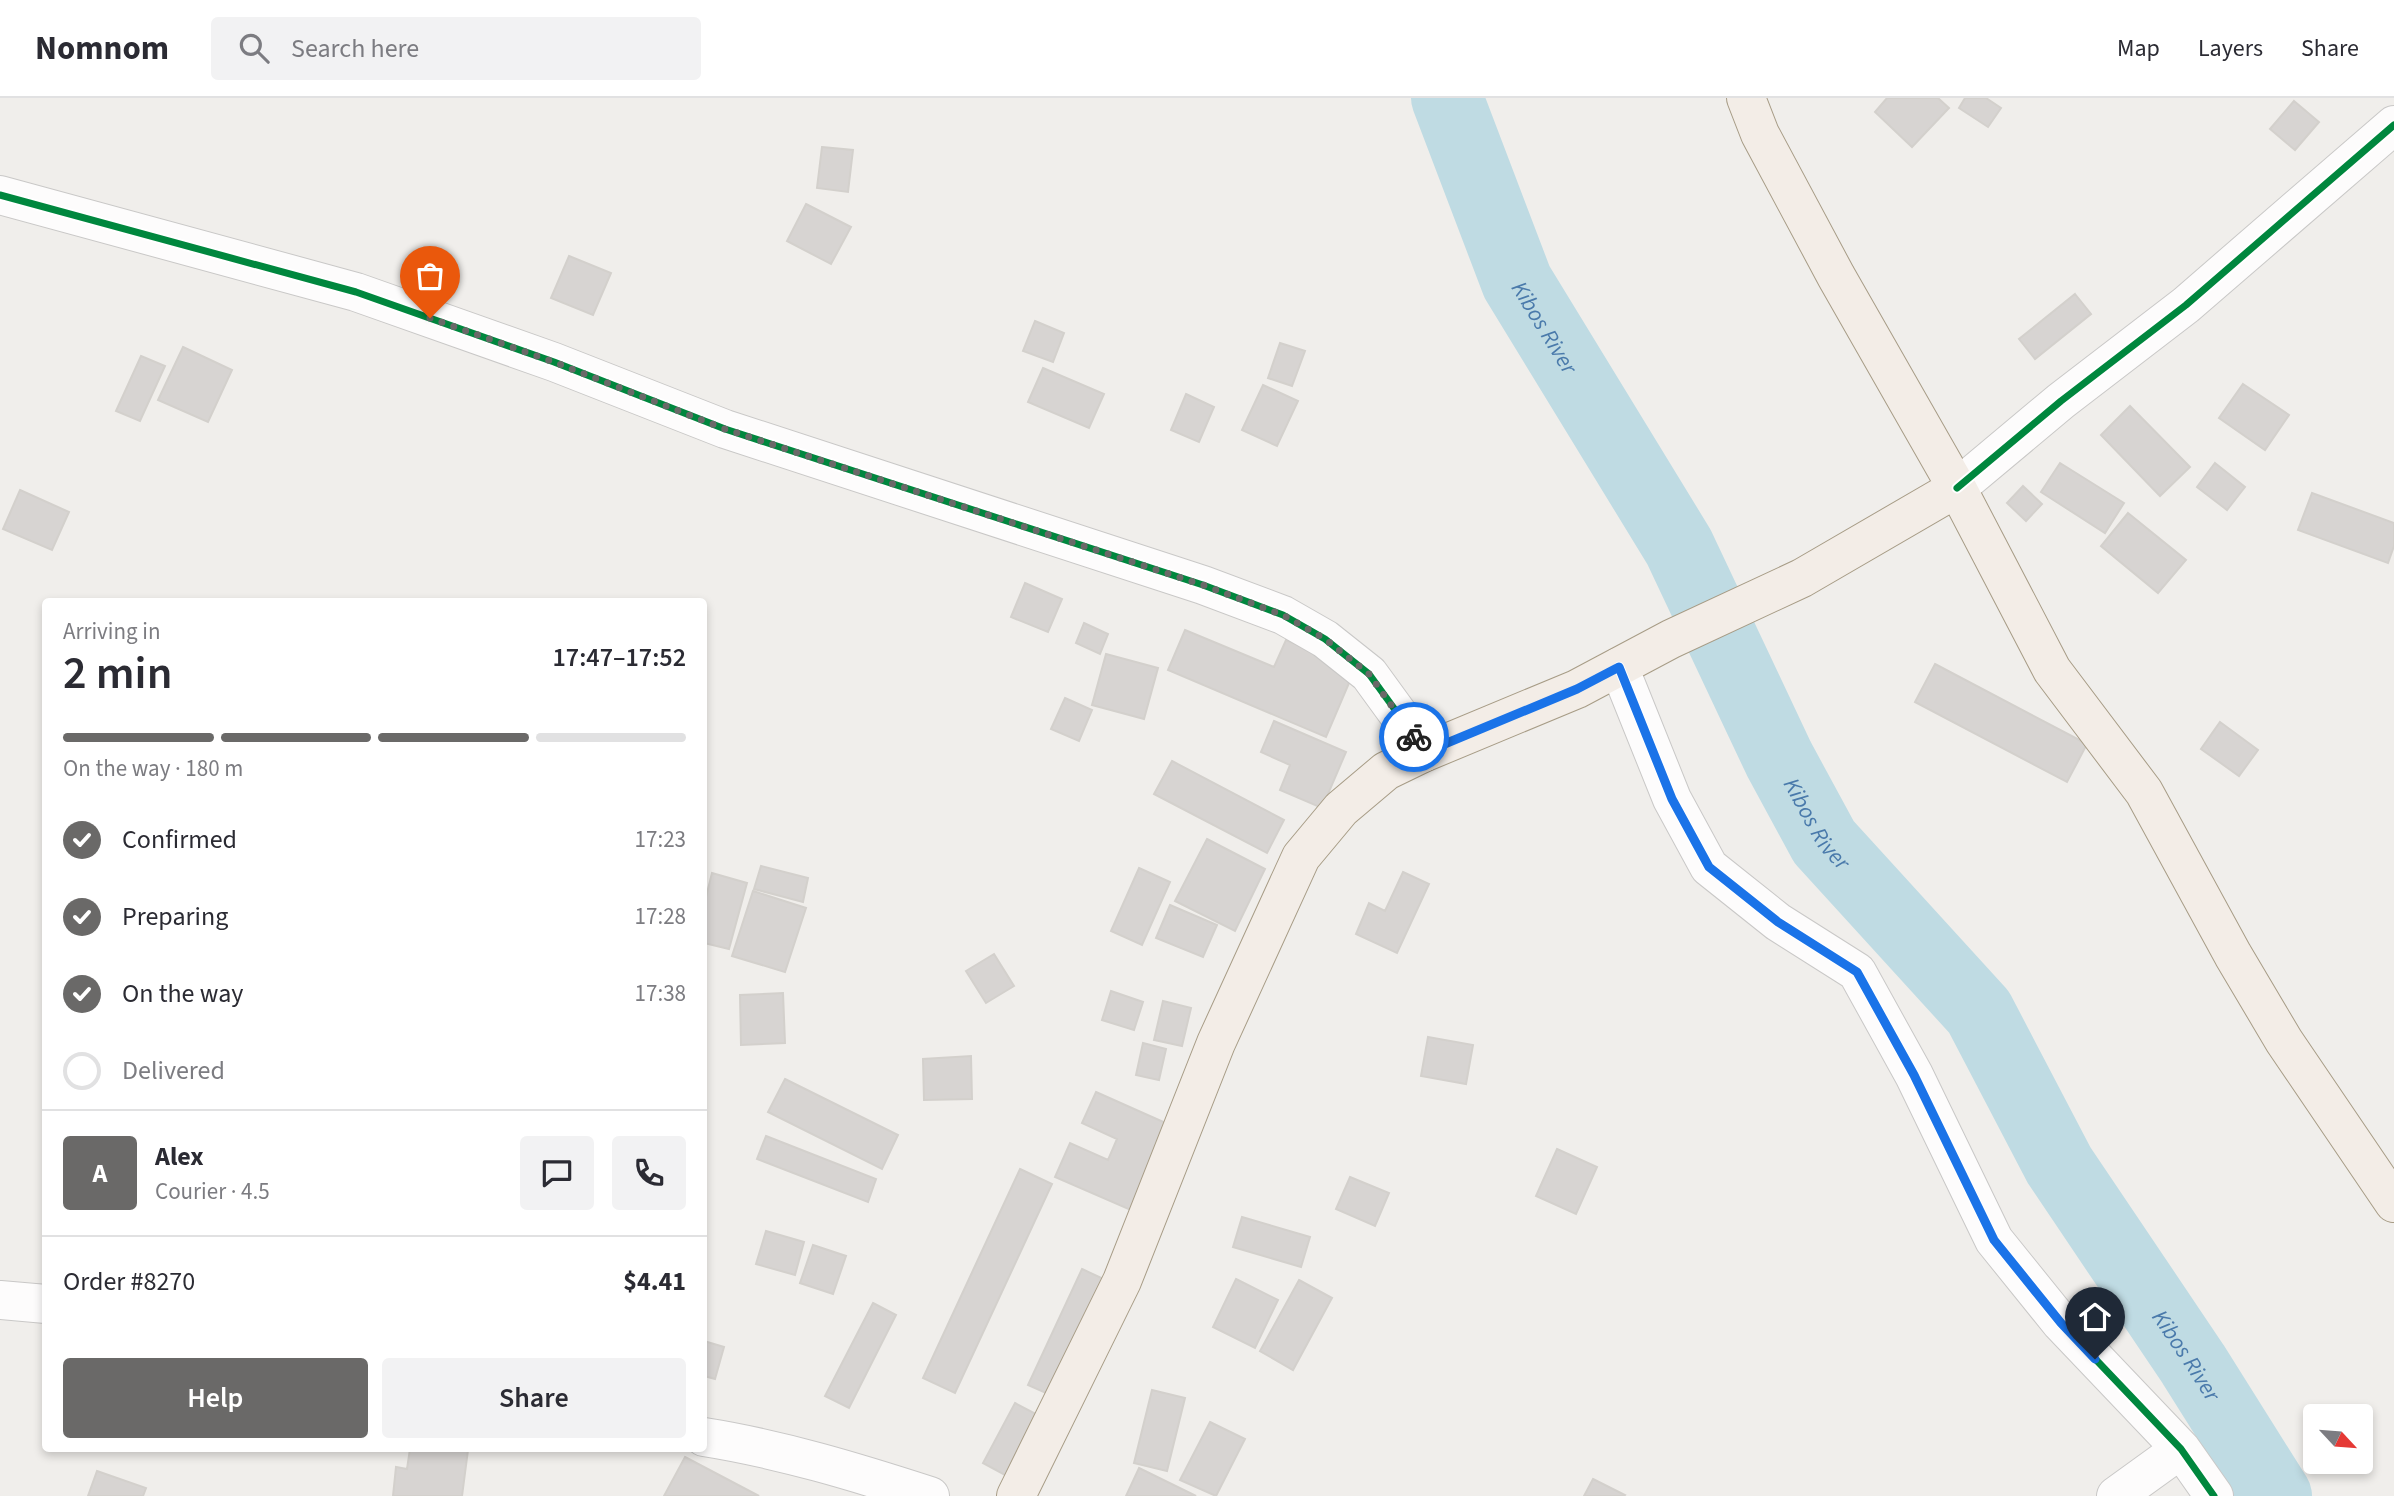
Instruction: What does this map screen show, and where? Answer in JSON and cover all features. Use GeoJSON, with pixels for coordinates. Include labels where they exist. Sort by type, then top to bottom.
{"type":"FeatureCollection","features":[{"type":"Feature","properties":{"kind":"main road"},"geometry":{"type":"LineString","coordinates":[[1746,98],[1760,134],[1836,276],[1957,488],[2052,670],[2144,792],[2227,944],[2284,1041],[2394,1203]]}},
{"type":"Feature","properties":{"kind":"main road"},"geometry":{"type":"LineString","coordinates":[[1016,1496],[1122,1281],[1216,1042],[1301,857],[1341,809],[1386,771],[1577,689],[1671,639],[1802,578],[1957,488]]}},
{"type":"Feature","properties":{"kind":"street"},"geometry":{"type":"LineString","coordinates":[[1957,488],[2061,401],[2186,305],[2394,125]]}},
{"type":"Feature","properties":{"kind":"street"},"geometry":{"type":"LineString","coordinates":[[0,195],[356,292],[554,362],[725,429],[1191,580],[1283,615],[1325,639],[1369,674],[1423,753]]}},
{"type":"Feature","properties":{"kind":"street"},"geometry":{"type":"LineString","coordinates":[[1619,667],[1672,799],[1709,867],[1778,922],[1857,972],[1914,1075],[1994,1240],[2061,1323],[2181,1449],[2214,1496]]}},
{"type":"Feature","properties":{"kind":"street"},"geometry":{"type":"LineString","coordinates":[[0,1300],[42,1304]]}},
{"type":"Feature","properties":{"kind":"street"},"geometry":{"type":"LineString","coordinates":[[707,1438],[857,1473],[930,1496]]}},
{"type":"Feature","properties":{"kind":"street"},"geometry":{"type":"LineString","coordinates":[[2116,1496],[2181,1449]]}},
{"type":"Feature","properties":{"kind":"building"},"geometry":{"type":"Polygon","coordinates":[[[1887,98],[1938,98],[1949,108],[1912,147],[1875,112],[1887,98]]]}},
{"type":"Feature","properties":{"kind":"building"},"geometry":{"type":"Polygon","coordinates":[[[1965,98],[1986,98],[2001,108],[1988,127],[1959,108],[1965,98]]]}},
{"type":"Feature","properties":{"kind":"building"},"geometry":{"type":"Polygon","coordinates":[[[2294,101],[2319,122],[2295,150],[2270,129],[2294,101]]]}},
{"type":"Feature","properties":{"kind":"building"},"geometry":{"type":"Polygon","coordinates":[[[822,147],[853,150],[848,192],[817,188],[822,147]]]}},
{"type":"Feature","properties":{"kind":"building"},"geometry":{"type":"Polygon","coordinates":[[[806,204],[851,227],[831,264],[787,241],[806,204]]]}},
{"type":"Feature","properties":{"kind":"building"},"geometry":{"type":"Polygon","coordinates":[[[569,256],[611,273],[593,315],[551,298],[569,256]]]}},
{"type":"Feature","properties":{"kind":"building"},"geometry":{"type":"Polygon","coordinates":[[[2075,294],[2091,314],[2035,359],[2019,339],[2075,294]]]}},
{"type":"Feature","properties":{"kind":"building"},"geometry":{"type":"Polygon","coordinates":[[[1035,321],[1064,333],[1053,362],[1023,351],[1035,321]]]}},
{"type":"Feature","properties":{"kind":"building"},"geometry":{"type":"Polygon","coordinates":[[[1280,343],[1305,351],[1292,386],[1268,378],[1280,343]]]}},
{"type":"Feature","properties":{"kind":"building"},"geometry":{"type":"Polygon","coordinates":[[[183,347],[232,370],[208,422],[158,400],[183,347]]]}},
{"type":"Feature","properties":{"kind":"building"},"geometry":{"type":"Polygon","coordinates":[[[141,356],[165,366],[140,421],[116,411],[141,356]]]}},
{"type":"Feature","properties":{"kind":"building"},"geometry":{"type":"Polygon","coordinates":[[[1043,368],[1104,394],[1089,428],[1028,402],[1043,368]]]}},
{"type":"Feature","properties":{"kind":"building"},"geometry":{"type":"Polygon","coordinates":[[[2243,384],[2289,415],[2265,450],[2219,418],[2243,384]]]}},
{"type":"Feature","properties":{"kind":"building"},"geometry":{"type":"Polygon","coordinates":[[[1263,385],[1298,401],[1277,446],[1242,430],[1263,385]]]}},
{"type":"Feature","properties":{"kind":"building"},"geometry":{"type":"Polygon","coordinates":[[[1186,394],[1214,407],[1199,442],[1171,430],[1186,394]]]}},
{"type":"Feature","properties":{"kind":"building"},"geometry":{"type":"Polygon","coordinates":[[[2130,406],[2190,467],[2160,496],[2101,435],[2130,406]]]}},
{"type":"Feature","properties":{"kind":"building"},"geometry":{"type":"Polygon","coordinates":[[[2060,463],[2124,503],[2105,533],[2041,492],[2060,463]]]}},
{"type":"Feature","properties":{"kind":"building"},"geometry":{"type":"Polygon","coordinates":[[[2215,463],[2245,487],[2227,510],[2197,487],[2215,463]]]}},
{"type":"Feature","properties":{"kind":"building"},"geometry":{"type":"Polygon","coordinates":[[[2023,486],[2042,504],[2026,521],[2007,503],[2023,486]]]}},
{"type":"Feature","properties":{"kind":"building"},"geometry":{"type":"Polygon","coordinates":[[[20,490],[69,512],[52,550],[3,529],[20,490]]]}},
{"type":"Feature","properties":{"kind":"building"},"geometry":{"type":"Polygon","coordinates":[[[2312,493],[2394,523],[2394,546],[2388,563],[2298,530],[2312,493]]]}},
{"type":"Feature","properties":{"kind":"building"},"geometry":{"type":"Polygon","coordinates":[[[2128,513],[2186,560],[2158,593],[2101,546],[2128,513]]]}},
{"type":"Feature","properties":{"kind":"building"},"geometry":{"type":"Polygon","coordinates":[[[1025,583],[1062,599],[1048,632],[1011,617],[1025,583]]]}},
{"type":"Feature","properties":{"kind":"building"},"geometry":{"type":"Polygon","coordinates":[[[1084,623],[1108,634],[1100,654],[1076,643],[1084,623]]]}},
{"type":"Feature","properties":{"kind":"building"},"geometry":{"type":"Polygon","coordinates":[[[1185,630],[1274,667],[1286,640],[1355,669],[1326,737],[1168,670],[1185,630]]]}},
{"type":"Feature","properties":{"kind":"building"},"geometry":{"type":"Polygon","coordinates":[[[1106,654],[1158,668],[1144,719],[1092,705],[1106,654]]]}},
{"type":"Feature","properties":{"kind":"building"},"geometry":{"type":"Polygon","coordinates":[[[1935,664],[2087,744],[2067,782],[1915,702],[1935,664]]]}},
{"type":"Feature","properties":{"kind":"building"},"geometry":{"type":"Polygon","coordinates":[[[1065,698],[1092,710],[1079,741],[1051,729],[1065,698]]]}},
{"type":"Feature","properties":{"kind":"building"},"geometry":{"type":"Polygon","coordinates":[[[1274,721],[1346,752],[1322,808],[1280,790],[1290,765],[1261,752],[1274,721]]]}},
{"type":"Feature","properties":{"kind":"building"},"geometry":{"type":"Polygon","coordinates":[[[2220,722],[2258,750],[2239,776],[2201,749],[2220,722]]]}},
{"type":"Feature","properties":{"kind":"building"},"geometry":{"type":"Polygon","coordinates":[[[1172,761],[1284,820],[1267,853],[1154,794],[1172,761]]]}},
{"type":"Feature","properties":{"kind":"building"},"geometry":{"type":"Polygon","coordinates":[[[1207,839],[1265,869],[1235,931],[1175,901],[1207,839]]]}},
{"type":"Feature","properties":{"kind":"building"},"geometry":{"type":"Polygon","coordinates":[[[761,866],[808,878],[803,902],[754,889],[761,866]]]}},
{"type":"Feature","properties":{"kind":"building"},"geometry":{"type":"Polygon","coordinates":[[[1139,868],[1170,882],[1142,945],[1111,931],[1139,868]]]}},
{"type":"Feature","properties":{"kind":"building"},"geometry":{"type":"Polygon","coordinates":[[[1403,872],[1429,884],[1397,953],[1356,934],[1369,903],[1385,911],[1403,872]]]}},
{"type":"Feature","properties":{"kind":"building"},"geometry":{"type":"Polygon","coordinates":[[[712,873],[747,883],[729,949],[707,944],[707,893],[712,873]]]}},
{"type":"Feature","properties":{"kind":"building"},"geometry":{"type":"Polygon","coordinates":[[[753,891],[806,908],[785,972],[732,956],[753,891]]]}},
{"type":"Feature","properties":{"kind":"building"},"geometry":{"type":"Polygon","coordinates":[[[1170,905],[1217,925],[1203,957],[1156,938],[1170,905]]]}},
{"type":"Feature","properties":{"kind":"building"},"geometry":{"type":"Polygon","coordinates":[[[994,954],[1014,986],[986,1003],[966,971],[994,954]]]}},
{"type":"Feature","properties":{"kind":"building"},"geometry":{"type":"Polygon","coordinates":[[[1111,991],[1143,1002],[1134,1030],[1102,1020],[1111,991]]]}},
{"type":"Feature","properties":{"kind":"building"},"geometry":{"type":"Polygon","coordinates":[[[783,993],[785,1043],[741,1045],[740,995],[783,993]]]}},
{"type":"Feature","properties":{"kind":"building"},"geometry":{"type":"Polygon","coordinates":[[[1163,1001],[1191,1008],[1182,1046],[1154,1040],[1163,1001]]]}},
{"type":"Feature","properties":{"kind":"building"},"geometry":{"type":"Polygon","coordinates":[[[1428,1037],[1473,1045],[1466,1084],[1421,1076],[1428,1037]]]}},
{"type":"Feature","properties":{"kind":"building"},"geometry":{"type":"Polygon","coordinates":[[[1143,1043],[1166,1049],[1159,1080],[1136,1075],[1143,1043]]]}},
{"type":"Feature","properties":{"kind":"building"},"geometry":{"type":"Polygon","coordinates":[[[971,1056],[972,1099],[924,1100],[923,1059],[971,1056]]]}},
{"type":"Feature","properties":{"kind":"building"},"geometry":{"type":"Polygon","coordinates":[[[785,1079],[898,1135],[882,1169],[768,1112],[785,1079]]]}},
{"type":"Feature","properties":{"kind":"building"},"geometry":{"type":"Polygon","coordinates":[[[1096,1092],[1177,1128],[1140,1214],[1055,1177],[1070,1143],[1108,1160],[1117,1139],[1082,1123],[1096,1092]]]}},
{"type":"Feature","properties":{"kind":"building"},"geometry":{"type":"Polygon","coordinates":[[[766,1136],[876,1179],[868,1202],[757,1159],[766,1136]]]}},
{"type":"Feature","properties":{"kind":"building"},"geometry":{"type":"Polygon","coordinates":[[[1557,1149],[1597,1167],[1576,1214],[1536,1196],[1557,1149]]]}},
{"type":"Feature","properties":{"kind":"building"},"geometry":{"type":"Polygon","coordinates":[[[1020,1169],[1052,1184],[955,1393],[923,1378],[1020,1169]]]}},
{"type":"Feature","properties":{"kind":"building"},"geometry":{"type":"Polygon","coordinates":[[[1350,1177],[1389,1193],[1375,1226],[1336,1209],[1350,1177]]]}},
{"type":"Feature","properties":{"kind":"building"},"geometry":{"type":"Polygon","coordinates":[[[1242,1217],[1310,1237],[1301,1267],[1233,1247],[1242,1217]]]}},
{"type":"Feature","properties":{"kind":"building"},"geometry":{"type":"Polygon","coordinates":[[[766,1231],[804,1242],[795,1275],[756,1264],[766,1231]]]}},
{"type":"Feature","properties":{"kind":"building"},"geometry":{"type":"Polygon","coordinates":[[[813,1245],[846,1256],[833,1294],[800,1283],[813,1245]]]}},
{"type":"Feature","properties":{"kind":"building"},"geometry":{"type":"Polygon","coordinates":[[[1082,1269],[1110,1282],[1055,1397],[1028,1385],[1082,1269]]]}},
{"type":"Feature","properties":{"kind":"building"},"geometry":{"type":"Polygon","coordinates":[[[1236,1279],[1278,1300],[1255,1348],[1213,1327],[1236,1279]]]}},
{"type":"Feature","properties":{"kind":"building"},"geometry":{"type":"Polygon","coordinates":[[[1299,1280],[1332,1298],[1293,1370],[1260,1351],[1299,1280]]]}},
{"type":"Feature","properties":{"kind":"building"},"geometry":{"type":"Polygon","coordinates":[[[873,1303],[896,1315],[849,1408],[825,1396],[873,1303]]]}},
{"type":"Feature","properties":{"kind":"building"},"geometry":{"type":"Polygon","coordinates":[[[707,1342],[724,1347],[715,1379],[707,1377],[707,1342]]]}},
{"type":"Feature","properties":{"kind":"building"},"geometry":{"type":"Polygon","coordinates":[[[1152,1390],[1185,1398],[1167,1471],[1134,1463],[1152,1390]]]}},
{"type":"Feature","properties":{"kind":"building"},"geometry":{"type":"Polygon","coordinates":[[[1015,1403],[1049,1421],[1016,1481],[983,1463],[1015,1403]]]}},
{"type":"Feature","properties":{"kind":"building"},"geometry":{"type":"Polygon","coordinates":[[[1210,1422],[1245,1439],[1216,1496],[1180,1480],[1210,1422]]]}},
{"type":"Feature","properties":{"kind":"building"},"geometry":{"type":"Polygon","coordinates":[[[410,1452],[468,1452],[462,1496],[393,1496],[396,1467],[407,1469],[410,1452]]]}},
{"type":"Feature","properties":{"kind":"building"},"geometry":{"type":"Polygon","coordinates":[[[685,1457],[759,1496],[664,1496],[685,1457]]]}},
{"type":"Feature","properties":{"kind":"building"},"geometry":{"type":"Polygon","coordinates":[[[1139,1468],[1196,1496],[1126,1496],[1139,1468]]]}},
{"type":"Feature","properties":{"kind":"building"},"geometry":{"type":"Polygon","coordinates":[[[97,1471],[146,1488],[143,1496],[88,1496],[97,1471]]]}},
{"type":"Feature","properties":{"kind":"building"},"geometry":{"type":"Polygon","coordinates":[[[1593,1479],[1625,1495],[1584,1496],[1593,1479]]]}},
{"type":"Feature","properties":{"kind":"waterway","name":"Kibos River"},"geometry":{"type":"LineString","coordinates":[[1447,98],[1517,282],[1679,547],[1779,759],[1824,842],[1979,1012],[2059,1165],[2193,1364],[2276,1496]]}},
{"type":"Feature","properties":{"kind":"cycle path"},"geometry":{"type":"LineString","coordinates":[[1957,488],[2061,401],[2186,305],[2394,125]]}},
{"type":"Feature","properties":{"kind":"cycle path"},"geometry":{"type":"LineString","coordinates":[[0,195],[356,292],[554,362],[725,429],[1203,585],[1283,615],[1325,639],[1369,674],[1423,753]]}},
{"type":"Feature","properties":{"kind":"cycle path"},"geometry":{"type":"LineString","coordinates":[[1619,667],[1672,799],[1709,867],[1778,922],[1857,972],[1914,1075],[1994,1240],[2061,1323],[2181,1449],[2214,1496]]}},
{"type":"Feature","properties":{"kind":"way so far"},"geometry":{"type":"LineString","coordinates":[[430,318],[554,362],[725,429],[1203,585],[1283,615],[1325,639],[1369,674],[1414,737]]}},
{"type":"Feature","properties":{"kind":"route"},"geometry":{"type":"LineString","coordinates":[[1414,737],[1423,753],[1577,689],[1619,667],[1672,799],[1709,867],[1778,922],[1857,972],[1914,1075],[1994,1240],[2061,1323],[2095,1359]]}}]}
